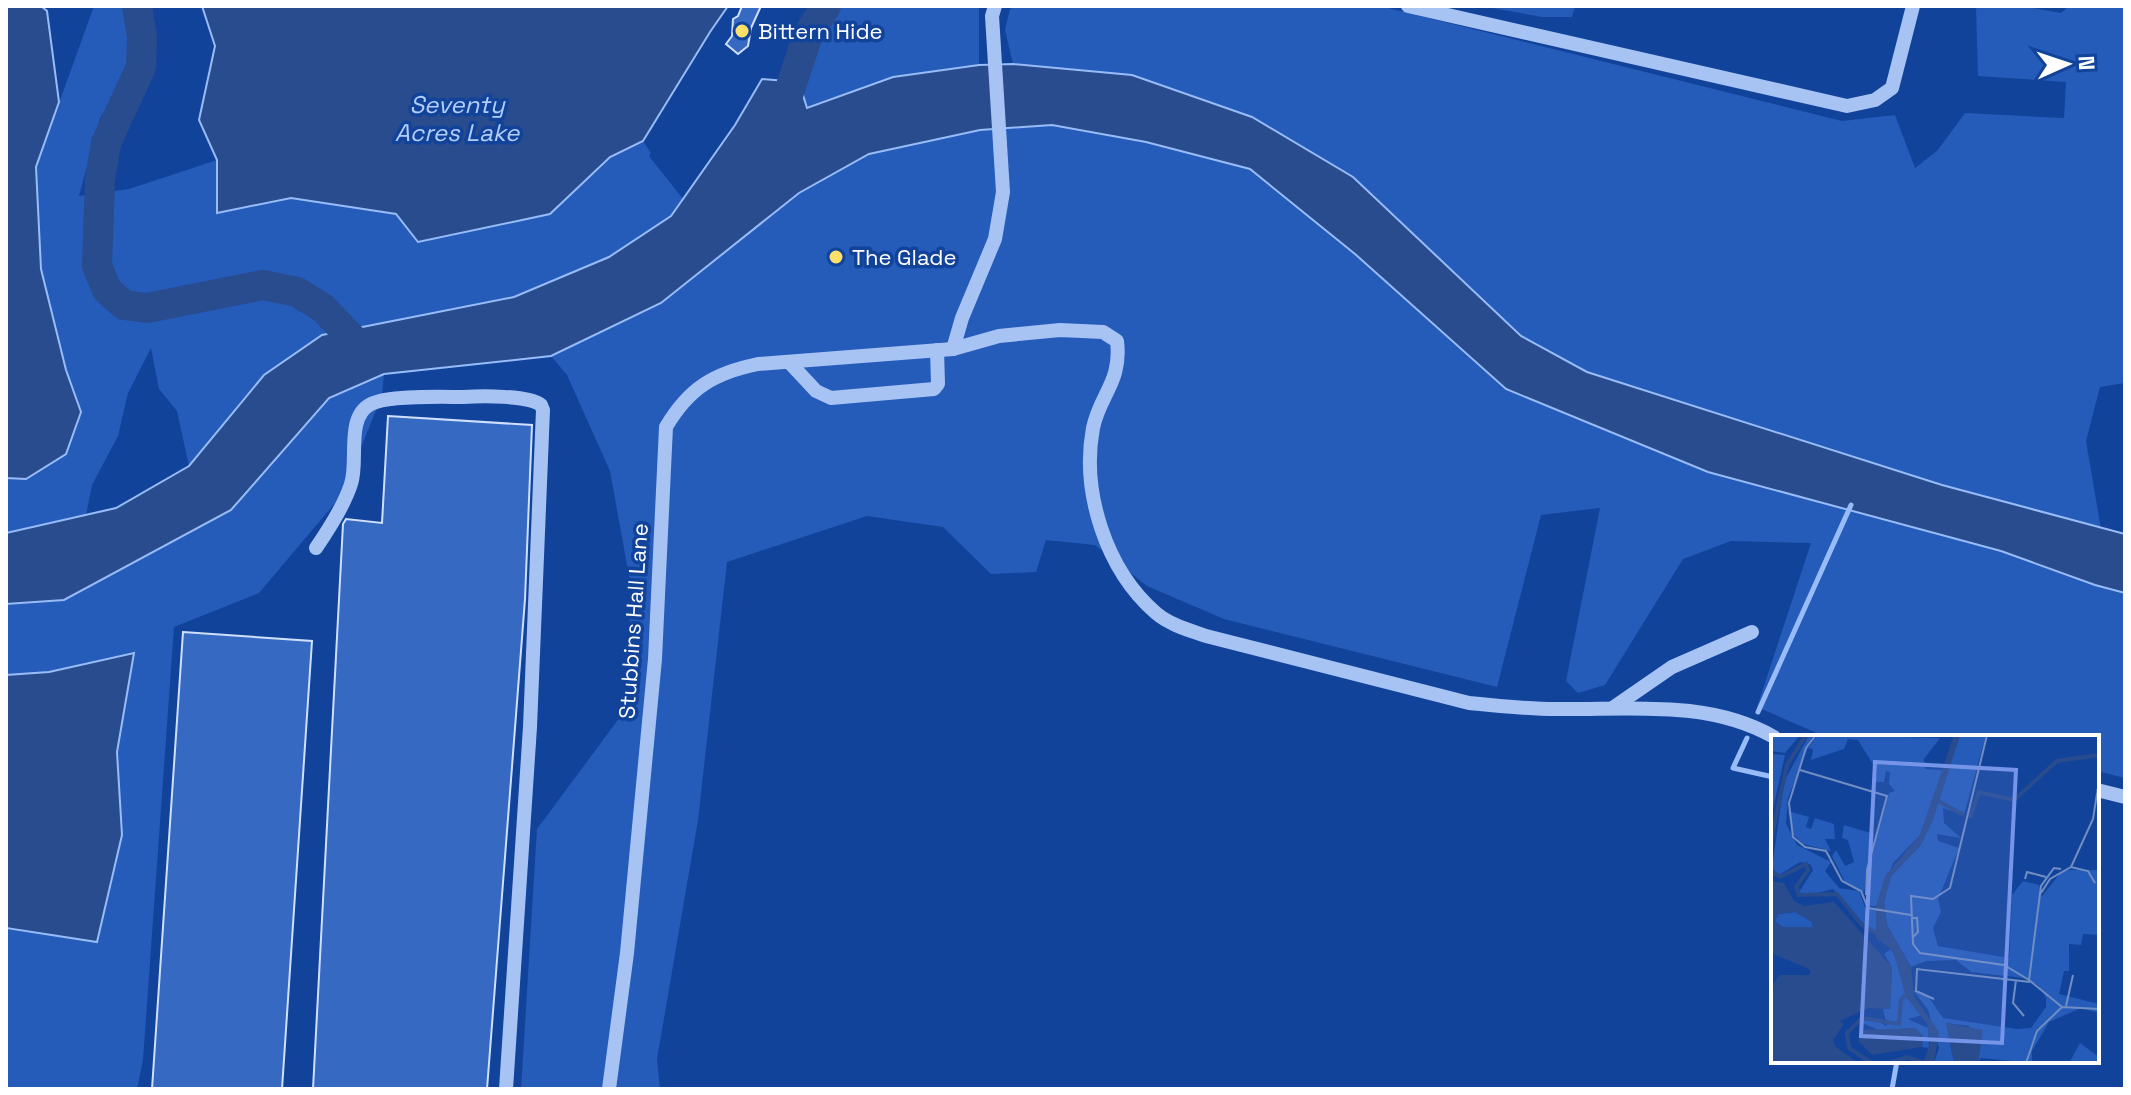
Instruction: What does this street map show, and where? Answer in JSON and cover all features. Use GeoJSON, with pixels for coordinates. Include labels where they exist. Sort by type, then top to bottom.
{"type":"FeatureCollection","features":[{"type":"Feature","properties":{"kind":"lane"},"geometry":{"type":"LineString","coordinates":[[789,362],[816,391],[831,398],[934,389],[938,384],[945,349],[962,318],[995,239],[1003,192],[993,64],[992,16],[995,6]]}},
{"type":"Feature","properties":{"kind":"lane"},"geometry":{"type":"LineString","coordinates":[[1408,6],[1847,106],[1875,100],[1892,88],[1913,6]]}},
{"type":"Feature","properties":{"kind":"lane","name":"Stubbins Hall Lane"},"geometry":{"type":"LineString","coordinates":[[609,1089],[627,953],[655,659],[666,427],[681,402],[704,383],[730,369],[945,349],[999,336],[1060,330],[1103,332],[1117,341],[1119,359],[1113,383],[1094,423],[1090,447],[1094,502],[1110,551],[1123,573],[1157,614],[1181,628],[1469,703],[1514,708],[1614,707]]}},
{"type":"Feature","properties":{"kind":"lane"},"geometry":{"type":"LineString","coordinates":[[316,548],[350,487],[357,426],[361,413],[368,405],[422,398],[475,396],[529,400],[541,405],[530,727],[506,1089]]}},
{"type":"Feature","properties":{"kind":"lane"},"geometry":{"type":"LineString","coordinates":[[1614,707],[1672,667],[1752,632]]}},
{"type":"Feature","properties":{"kind":"lane"},"geometry":{"type":"LineString","coordinates":[[1614,707],[1731,717],[1771,736]]}},
{"type":"Feature","properties":{"kind":"lane"},"geometry":{"type":"LineString","coordinates":[[2099,790],[2125,797]]}},
{"type":"Feature","properties":{"kind":"shaded area"},"geometry":{"type":"Polygon","coordinates":[[[94,6],[148,6],[151,46],[100,118],[79,196],[129,189],[217,160],[218,213],[291,198],[397,215],[549,214],[610,157],[643,141],[651,153],[649,156],[683,199],[671,216],[609,257],[514,297],[322,335],[264,375],[189,466],[177,411],[159,389],[151,348],[128,393],[118,436],[92,485],[86,515],[6,533],[6,478],[26,478],[81,412],[66,370],[41,269],[36,167],[94,6]]]}},
{"type":"Feature","properties":{"kind":"shaded area"},"geometry":{"type":"Polygon","coordinates":[[[840,6],[979,6],[979,65],[893,77],[807,109],[799,82],[840,6]]]}},
{"type":"Feature","properties":{"kind":"shaded area"},"geometry":{"type":"Polygon","coordinates":[[[1019,6],[1380,6],[1842,121],[1895,115],[1915,168],[1937,151],[1965,113],[2064,118],[2066,82],[1978,76],[1976,6],[2023,6],[2061,13],[2069,6],[2125,6],[2125,383],[2100,387],[2086,441],[2101,529],[1942,485],[1587,372],[1521,336],[1353,177],[1252,117],[1132,75],[1013,64],[1005,30],[1010,9],[1019,6]]]}},
{"type":"Feature","properties":{"kind":"shaded area"},"geometry":{"type":"Polygon","coordinates":[[[1481,6],[1575,6],[1572,17],[1542,17],[1481,6]]]}},
{"type":"Feature","properties":{"kind":"shaded area"},"geometry":{"type":"Polygon","coordinates":[[[1052,125],[1145,142],[1250,169],[1355,254],[1506,389],[1708,472],[2001,551],[2125,593],[2125,778],[2099,772],[2099,735],[1821,735],[1757,707],[1811,543],[1731,541],[1683,559],[1605,685],[1578,693],[1566,681],[1600,508],[1541,515],[1497,687],[1224,619],[1147,586],[1095,545],[1046,540],[1036,572],[991,574],[943,527],[867,516],[727,562],[698,820],[657,1059],[660,1089],[521,1089],[537,829],[626,709],[631,587],[610,471],[567,375],[551,356],[661,303],[799,193],[869,154],[980,130],[1052,125]]]}},
{"type":"Feature","properties":{"kind":"shaded area"},"geometry":{"type":"Polygon","coordinates":[[[384,374],[382,396],[341,496],[259,593],[174,627],[143,1060],[137,1089],[6,1089],[6,928],[97,942],[122,835],[117,752],[133,654],[49,672],[6,675],[6,604],[64,600],[231,510],[329,398],[384,374]]]}},
{"type":"Feature","properties":{"kind":"water"},"geometry":{"type":"Polygon","coordinates":[[[6,6],[41,6],[47,11],[59,102],[36,167],[41,269],[66,370],[81,412],[66,454],[26,479],[6,478],[6,6]]]}},
{"type":"Feature","properties":{"kind":"water","name":"Seventy Acres Lake"},"geometry":{"type":"Polygon","coordinates":[[[202,6],[728,6],[643,141],[610,157],[550,214],[418,242],[396,214],[291,198],[217,213],[217,160],[199,120],[215,46],[202,6]]]}},
{"type":"Feature","properties":{"kind":"water"},"geometry":{"type":"Polygon","coordinates":[[[1013,64],[1132,75],[1252,117],[1353,177],[1521,336],[1587,372],[1942,485],[2125,534],[2125,593],[2001,551],[1708,472],[1506,389],[1355,254],[1250,169],[1146,142],[1052,125],[980,130],[869,154],[799,193],[661,303],[551,356],[384,374],[329,398],[231,510],[64,600],[6,604],[6,533],[116,508],[189,466],[264,375],[322,335],[514,297],[609,257],[671,216],[735,125],[762,79],[799,82],[807,108],[893,77],[979,65],[1013,64]]]}},
{"type":"Feature","properties":{"kind":"water"},"geometry":{"type":"Polygon","coordinates":[[[134,653],[117,752],[122,835],[97,942],[6,928],[6,675],[49,672],[134,653]]]}},
{"type":"Feature","properties":{"kind":"building","name":"Bittern Hide"},"geometry":{"type":"Polygon","coordinates":[[[742,6],[761,6],[751,28],[748,46],[738,54],[726,44],[732,36],[733,19],[738,16],[742,6]]]}},
{"type":"Feature","properties":{"kind":"building"},"geometry":{"type":"Polygon","coordinates":[[[388,416],[532,425],[525,599],[487,1089],[313,1089],[343,524],[346,519],[382,523],[388,416]]]}},
{"type":"Feature","properties":{"kind":"building"},"geometry":{"type":"Polygon","coordinates":[[[183,632],[312,641],[282,1089],[152,1089],[183,632]]]}},
{"type":"Feature","properties":{"kind":"waterway"},"geometry":{"type":"LineString","coordinates":[[137,6],[142,37],[141,67],[106,143],[100,180],[97,266],[107,290],[124,305],[147,308],[263,285],[297,292],[323,308],[365,352]]}},
{"type":"Feature","properties":{"kind":"waterway"},"geometry":{"type":"LineString","coordinates":[[780,119],[808,35],[826,6]]}},
{"type":"Feature","properties":{"kind":"waterway"},"geometry":{"type":"LineString","coordinates":[[1758,712],[1851,505]]}},
{"type":"Feature","properties":{"kind":"waterway"},"geometry":{"type":"LineString","coordinates":[[1747,738],[1733,768],[1771,777]]}},
{"type":"Feature","properties":{"kind":"waterway"},"geometry":{"type":"LineString","coordinates":[[1892,1089],[1897,1063]]}},
{"type":"Feature","properties":{"kind":"place","name":"Bittern Hide"},"geometry":{"type":"Point","coordinates":[742,31]}},
{"type":"Feature","properties":{"kind":"place","name":"The Glade"},"geometry":{"type":"Point","coordinates":[836,257]}}]}
